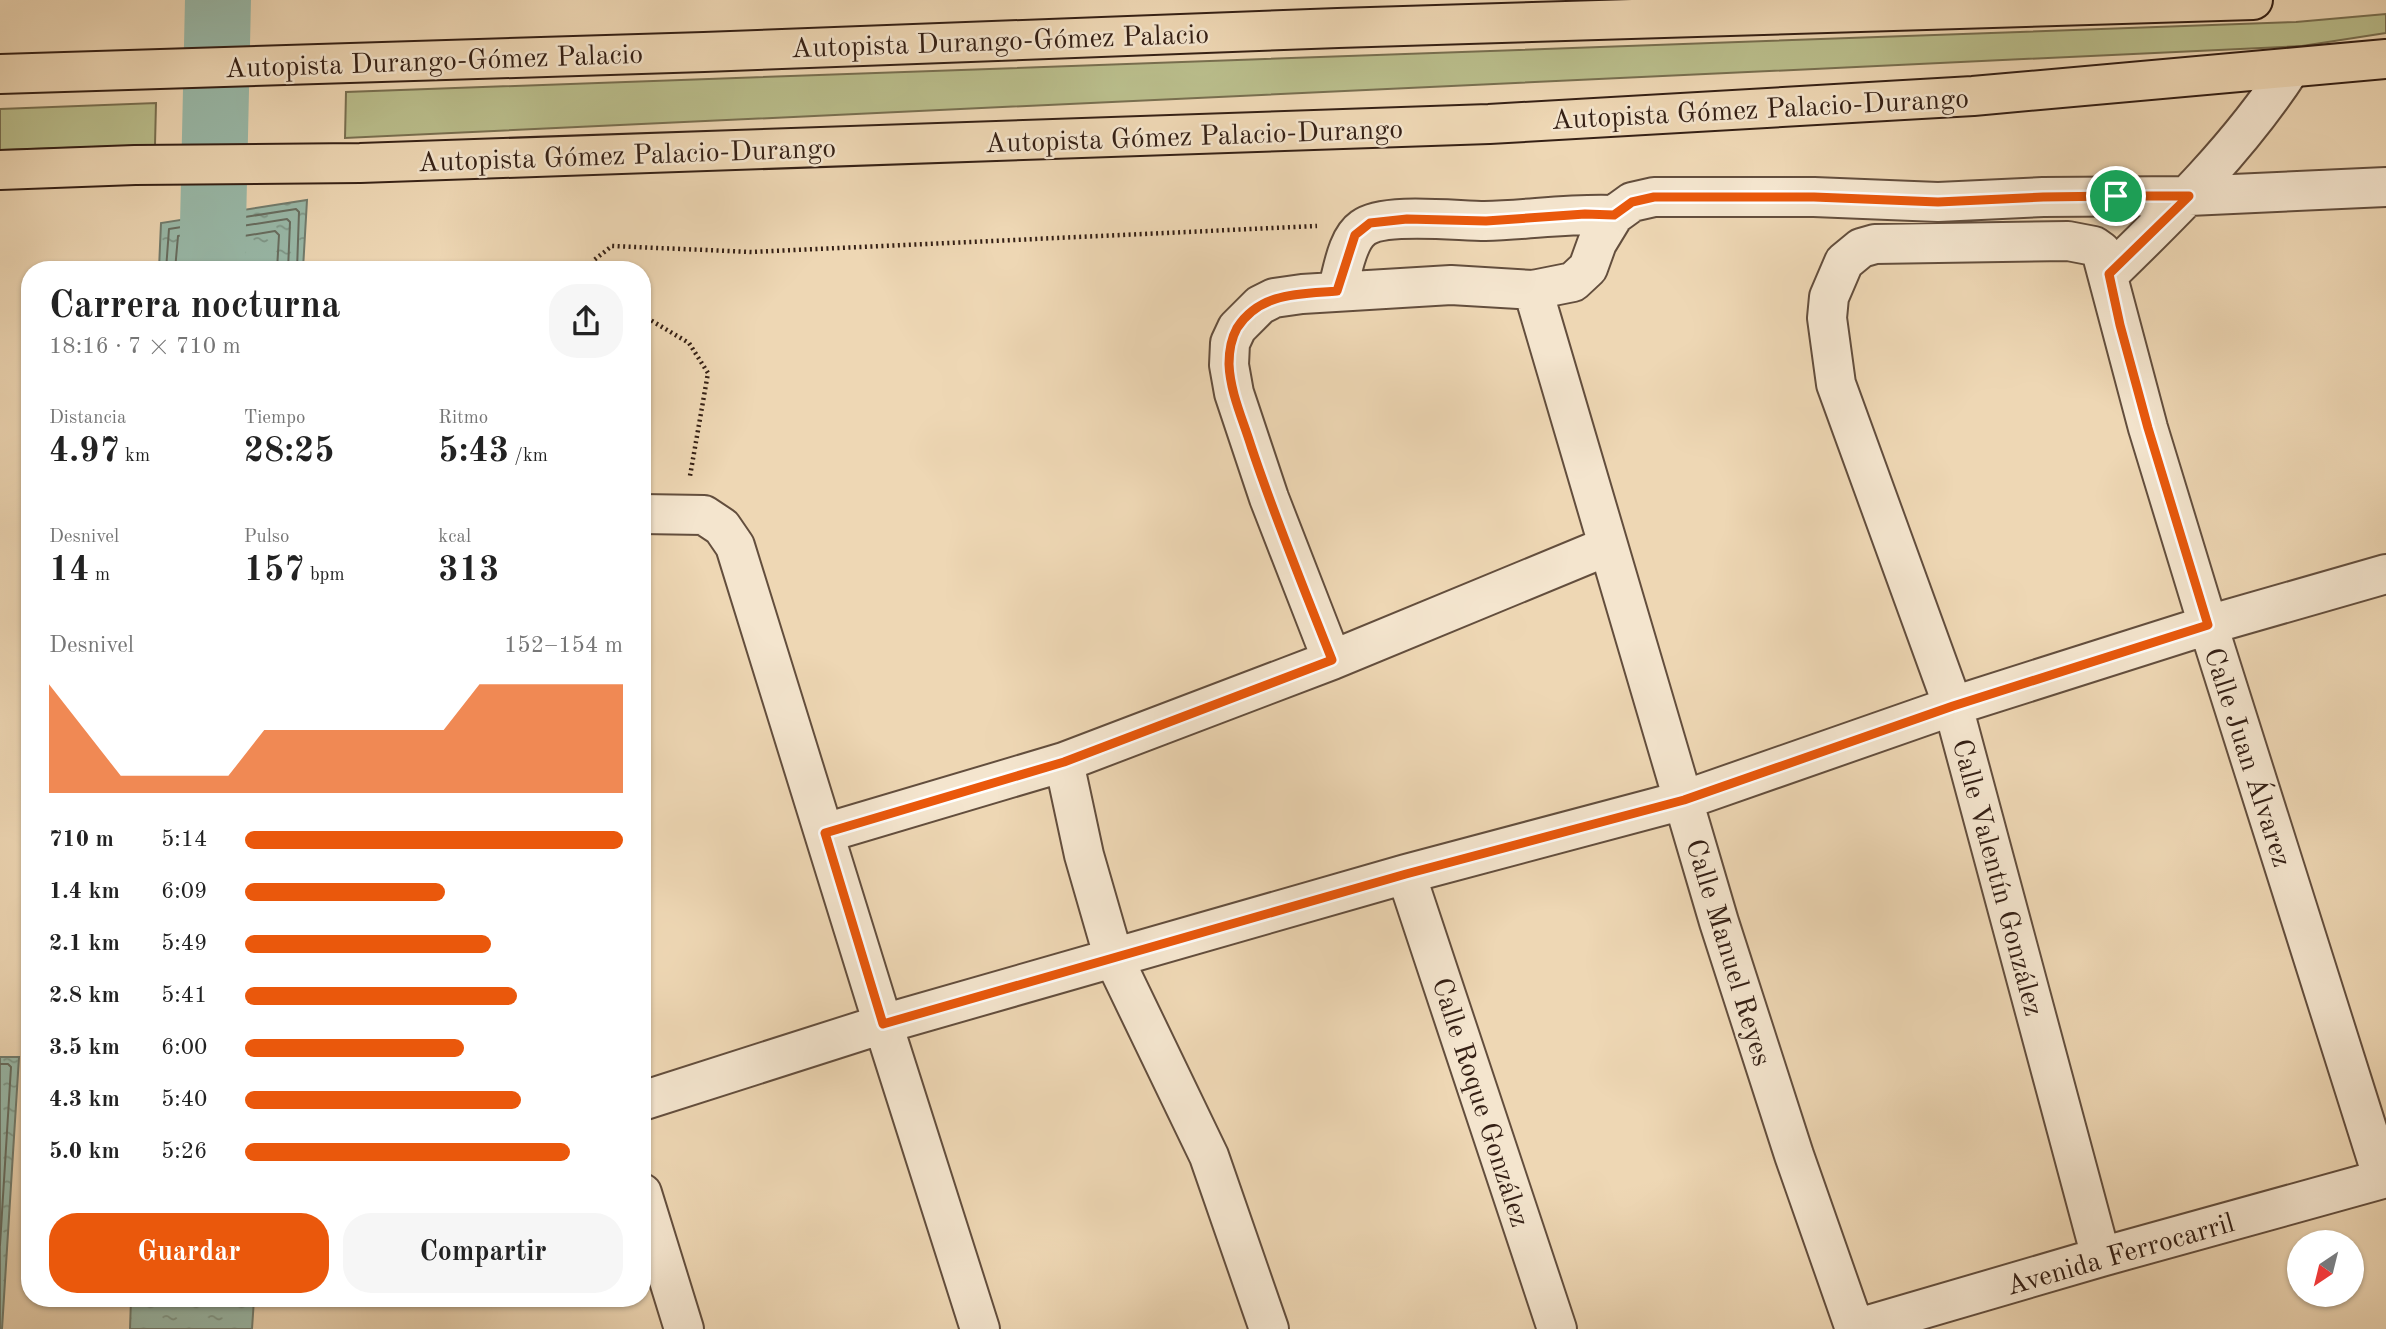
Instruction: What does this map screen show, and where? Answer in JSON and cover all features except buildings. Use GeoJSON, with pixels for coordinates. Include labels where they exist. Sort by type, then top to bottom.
{"type":"FeatureCollection","features":[{"type":"Feature","properties":{"kind":"highway","name":"Autopista Durango-Gómez Palacio"},"geometry":{"type":"LineString","coordinates":[[0,74],[2253,0]]}},
{"type":"Feature","properties":{"kind":"highway","name":"Autopista Gómez Palacio-Durango"},"geometry":{"type":"LineString","coordinates":[[0,170],[135,165],[360,163],[1489,124],[1972,96],[2386,59]]}},
{"type":"Feature","properties":{"kind":"street"},"geometry":{"type":"LineString","coordinates":[[1852,255],[1875,244],[2068,241],[2094,247],[2105,263],[2189,196],[2264,108],[2290,69]]}},
{"type":"Feature","properties":{"kind":"street"},"geometry":{"type":"LineString","coordinates":[[1332,660],[1269,498],[1234,393],[1229,365],[1230,343],[1245,318],[1260,304],[1274,298],[1337,291],[1451,285],[1533,290],[1573,282],[1588,268],[1597,243],[1614,215],[1632,202],[1654,197],[1938,202],[2043,197],[2189,196],[2386,187]]}},
{"type":"Feature","properties":{"kind":"street","name":"Calle Valentín González"},"geometry":{"type":"LineString","coordinates":[[1873,199],[1852,255],[1829,297],[1827,318],[1836,384],[1953,706],[2101,1257]]}},
{"type":"Feature","properties":{"kind":"street"},"geometry":{"type":"LineString","coordinates":[[1337,291],[1355,235],[1370,223],[1407,219],[1486,221],[1585,214],[1614,215]]}},
{"type":"Feature","properties":{"kind":"street","name":"Calle Juan Álvarez"},"geometry":{"type":"LineString","coordinates":[[2105,263],[2148,428],[2208,625],[2384,1178]]}},
{"type":"Feature","properties":{"kind":"street","name":"Calle Manuel Reyes"},"geometry":{"type":"LineString","coordinates":[[1533,290],[1719,922],[1794,1156],[1855,1329]]}},
{"type":"Feature","properties":{"kind":"street"},"geometry":{"type":"LineString","coordinates":[[651,514],[704,515],[722,527],[736,546],[980,1329]]}},
{"type":"Feature","properties":{"kind":"street"},"geometry":{"type":"LineString","coordinates":[[825,833],[1064,762],[1332,660],[1608,546]]}},
{"type":"Feature","properties":{"kind":"street"},"geometry":{"type":"LineString","coordinates":[[651,1098],[883,1024],[1406,874],[1684,800],[1953,706],[2208,625],[2386,574]]}},
{"type":"Feature","properties":{"kind":"street"},"geometry":{"type":"LineString","coordinates":[[1064,762],[1084,855],[1114,959],[1209,1156],[1269,1329]]}},
{"type":"Feature","properties":{"kind":"street","name":"Calle Roque González"},"geometry":{"type":"LineString","coordinates":[[1406,874],[1557,1329]]}},
{"type":"Feature","properties":{"kind":"street","name":"Avenida Ferrocarril"},"geometry":{"type":"LineString","coordinates":[[1855,1329],[2384,1178]]}},
{"type":"Feature","properties":{"kind":"street"},"geometry":{"type":"LineString","coordinates":[[651,1222],[684,1329]]}},
{"type":"Feature","properties":{"kind":"path"},"geometry":{"type":"LineString","coordinates":[[594,261],[612,246],[752,252],[1370,223]]}},
{"type":"Feature","properties":{"kind":"path"},"geometry":{"type":"LineString","coordinates":[[651,320],[689,342],[708,373],[684,514]]}},
{"type":"Feature","properties":{"kind":"green space"},"geometry":{"type":"Polygon","coordinates":[[[2386,14],[2386,33],[2302,46],[345,138],[346,92],[2296,22],[2386,14]]]}},
{"type":"Feature","properties":{"kind":"green space"},"geometry":{"type":"Polygon","coordinates":[[[156,103],[155,145],[0,150],[0,109],[156,103]]]}},
{"type":"Feature","properties":{"kind":"water"},"geometry":{"type":"Polygon","coordinates":[[[307,200],[303,261],[159,261],[161,223],[307,200]]]}},
{"type":"Feature","properties":{"kind":"water"},"geometry":{"type":"Polygon","coordinates":[[[0,1057],[19,1057],[2,1329],[0,1329],[0,1057]]]}},
{"type":"Feature","properties":{"kind":"water"},"geometry":{"type":"Polygon","coordinates":[[[131,1307],[253,1307],[252,1329],[130,1329],[131,1307]]]}},
{"type":"Feature","properties":{"kind":"waterway"},"geometry":{"type":"LineString","coordinates":[[212,261],[218,0]]}},
{"type":"Feature","properties":{"kind":"route"},"geometry":{"type":"LineString","coordinates":[[2116,196],[2189,196],[2109,274],[2148,428],[2208,625],[1953,706],[1684,800],[1406,874],[883,1024],[825,833],[1064,762],[1332,660],[1269,498],[1234,393],[1229,365],[1230,343],[1237,328],[1260,304],[1274,298],[1337,291],[1355,235],[1370,223],[1407,219],[1486,221],[1585,214],[1614,215],[1632,202],[1654,197],[1814,197],[1938,202],[2116,196]]}}]}
